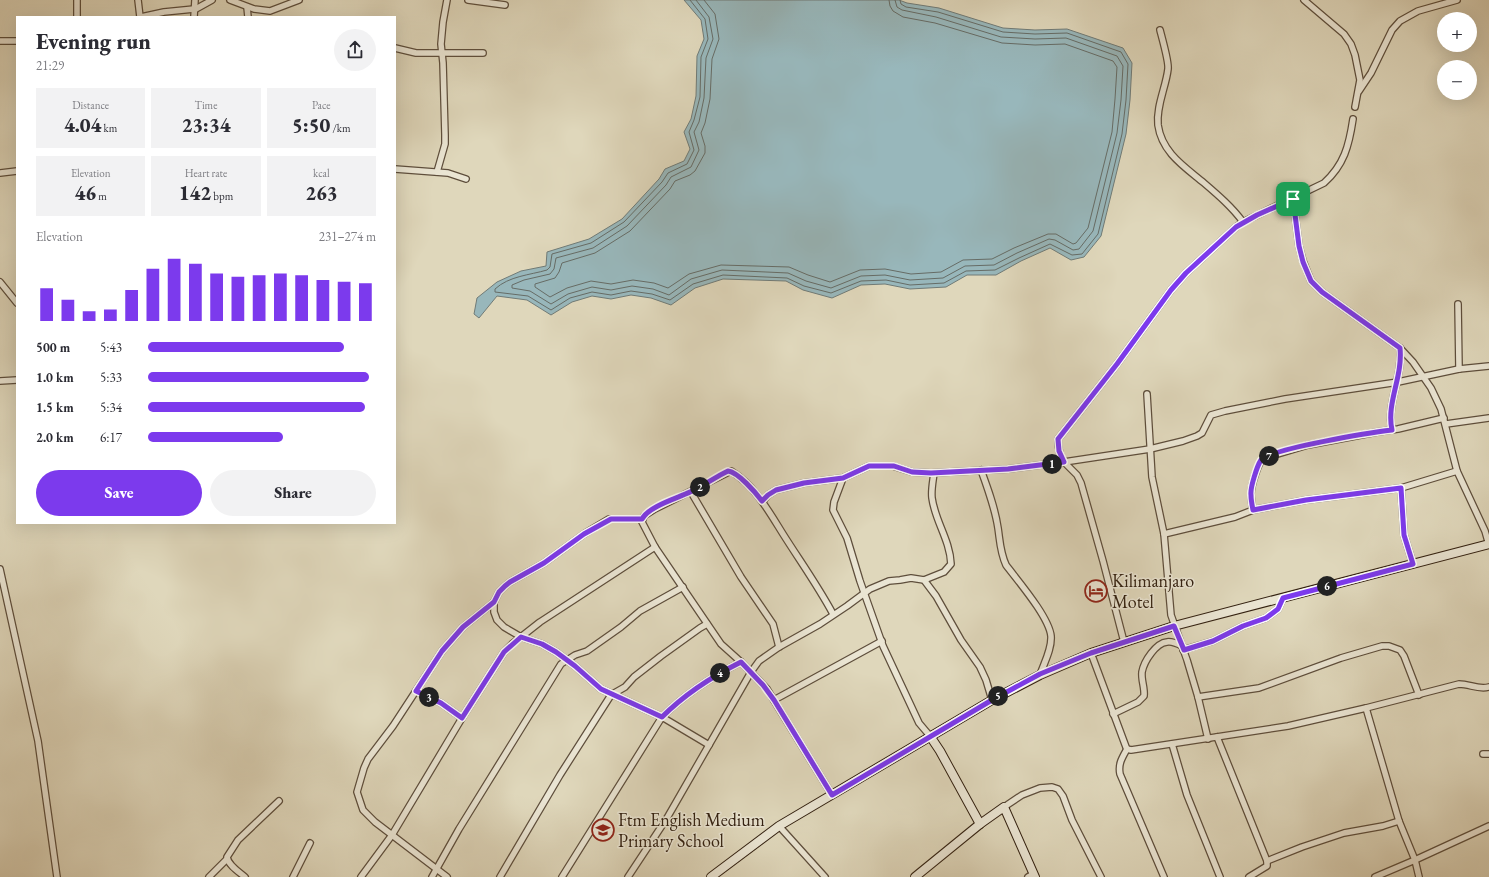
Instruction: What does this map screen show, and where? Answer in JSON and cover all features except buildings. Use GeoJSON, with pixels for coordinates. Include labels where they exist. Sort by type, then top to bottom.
{"type":"FeatureCollection","features":[{"type":"Feature","properties":{"kind":"street"},"geometry":{"type":"LineString","coordinates":[[77,16],[78,0]]}},
{"type":"Feature","properties":{"kind":"street"},"geometry":{"type":"LineString","coordinates":[[138,0],[140,16]]}},
{"type":"Feature","properties":{"kind":"street"},"geometry":{"type":"LineString","coordinates":[[194,16],[195,0]]}},
{"type":"Feature","properties":{"kind":"street"},"geometry":{"type":"LineString","coordinates":[[145,16],[164,12],[194,9],[212,0]]}},
{"type":"Feature","properties":{"kind":"street"},"geometry":{"type":"LineString","coordinates":[[230,0],[247,7],[268,11],[299,0]]}},
{"type":"Feature","properties":{"kind":"street"},"geometry":{"type":"LineString","coordinates":[[277,9],[282,0]]}},
{"type":"Feature","properties":{"kind":"street"},"geometry":{"type":"LineString","coordinates":[[437,172],[445,144],[443,63],[441,53],[442,29],[447,0]]}},
{"type":"Feature","properties":{"kind":"street"},"geometry":{"type":"LineString","coordinates":[[468,0],[505,5]]}},
{"type":"Feature","properties":{"kind":"street"},"geometry":{"type":"LineString","coordinates":[[1304,0],[1344,34],[1351,44],[1359,71],[1360,80],[1355,107]]}},
{"type":"Feature","properties":{"kind":"street"},"geometry":{"type":"LineString","coordinates":[[1359,91],[1371,73],[1392,30],[1400,21],[1418,11],[1457,0]]}},
{"type":"Feature","properties":{"kind":"street"},"geometry":{"type":"LineString","coordinates":[[247,7],[248,16]]}},
{"type":"Feature","properties":{"kind":"street"},"geometry":{"type":"LineString","coordinates":[[1160,30],[1168,66],[1160,100],[1158,124],[1164,144],[1177,161],[1223,200],[1243,222]]}},
{"type":"Feature","properties":{"kind":"street"},"geometry":{"type":"LineString","coordinates":[[0,41],[16,41]]}},
{"type":"Feature","properties":{"kind":"street"},"geometry":{"type":"LineString","coordinates":[[396,48],[416,53],[483,53]]}},
{"type":"Feature","properties":{"kind":"street"},"geometry":{"type":"LineString","coordinates":[[1124,642],[1081,483],[1077,475],[1064,462],[1059,451],[1058,439],[1117,364],[1171,290],[1186,273],[1230,232],[1243,222],[1324,183],[1335,171],[1343,158],[1347,149],[1353,119]]}},
{"type":"Feature","properties":{"kind":"street"},"geometry":{"type":"LineString","coordinates":[[396,169],[452,174],[466,179]]}},
{"type":"Feature","properties":{"kind":"street"},"geometry":{"type":"LineString","coordinates":[[0,173],[16,171]]}},
{"type":"Feature","properties":{"kind":"street"},"geometry":{"type":"LineString","coordinates":[[711,877],[779,826],[930,736],[1040,674],[1091,653],[1174,626],[1489,545],[1485,531],[1457,471],[1446,424],[1438,400],[1424,376],[1400,348],[1322,292],[1311,281],[1301,254],[1293,199]]}},
{"type":"Feature","properties":{"kind":"street"},"geometry":{"type":"LineString","coordinates":[[0,282],[16,302]]}},
{"type":"Feature","properties":{"kind":"street"},"geometry":{"type":"LineString","coordinates":[[1458,304],[1459,369]]}},
{"type":"Feature","properties":{"kind":"street"},"geometry":{"type":"LineString","coordinates":[[1392,430],[1390,414],[1398,382],[1400,348]]}},
{"type":"Feature","properties":{"kind":"street"},"geometry":{"type":"LineString","coordinates":[[762,501],[768,495],[781,489],[804,483],[843,478],[863,468],[871,466],[894,466],[912,472],[934,473],[1008,469],[1150,449],[1197,436],[1203,431],[1209,417],[1216,412],[1285,399],[1398,382],[1459,369],[1489,366]]}},
{"type":"Feature","properties":{"kind":"street"},"geometry":{"type":"LineString","coordinates":[[0,381],[16,380]]}},
{"type":"Feature","properties":{"kind":"street"},"geometry":{"type":"LineString","coordinates":[[1148,394],[1152,477],[1164,534],[1168,567],[1170,608],[1174,626],[1183,648],[1198,697],[1208,738]]}},
{"type":"Feature","properties":{"kind":"street"},"geometry":{"type":"LineString","coordinates":[[1253,510],[1251,490],[1258,466],[1264,458],[1315,443],[1392,430],[1444,418]]}},
{"type":"Feature","properties":{"kind":"street"},"geometry":{"type":"LineString","coordinates":[[1446,424],[1489,418]]}},
{"type":"Feature","properties":{"kind":"street"},"geometry":{"type":"LineString","coordinates":[[981,470],[989,490],[1002,557],[1006,565],[1036,606],[1051,635],[1050,645],[1040,674]]}},
{"type":"Feature","properties":{"kind":"street"},"geometry":{"type":"LineString","coordinates":[[709,745],[662,717],[612,695],[594,684],[575,666],[556,652],[542,644],[521,637],[504,627],[497,620],[493,607],[499,592],[510,582],[544,563],[584,534],[607,520],[642,519],[655,508],[691,492],[731,471],[747,483],[762,501],[813,579],[833,614]]}},
{"type":"Feature","properties":{"kind":"street"},"geometry":{"type":"LineString","coordinates":[[1164,534],[1228,518],[1253,510],[1306,500],[1401,488],[1457,471]]}},
{"type":"Feature","properties":{"kind":"street"},"geometry":{"type":"LineString","coordinates":[[628,877],[667,818],[698,762],[759,661],[779,647],[820,624],[870,589],[890,581],[911,578],[924,580],[944,572],[952,564],[947,542],[932,498],[934,473]]}},
{"type":"Feature","properties":{"kind":"street"},"geometry":{"type":"LineString","coordinates":[[843,478],[834,502],[833,510],[847,538],[855,566],[882,641],[920,723],[930,736],[980,824]]}},
{"type":"Feature","properties":{"kind":"street"},"geometry":{"type":"LineString","coordinates":[[1401,488],[1404,535],[1413,564]]}},
{"type":"Feature","properties":{"kind":"street"},"geometry":{"type":"LineString","coordinates":[[691,492],[741,577],[774,624],[779,647]]}},
{"type":"Feature","properties":{"kind":"street"},"geometry":{"type":"LineString","coordinates":[[642,519],[644,526],[656,548],[721,644],[751,672],[774,700],[832,795]]}},
{"type":"Feature","properties":{"kind":"street"},"geometry":{"type":"LineString","coordinates":[[361,877],[392,836],[462,718],[504,652],[540,622],[656,548]]}},
{"type":"Feature","properties":{"kind":"street"},"geometry":{"type":"LineString","coordinates":[[0,569],[38,741],[58,877]]}},
{"type":"Feature","properties":{"kind":"street"},"geometry":{"type":"LineString","coordinates":[[924,580],[936,596],[961,640],[980,667],[992,700]]}},
{"type":"Feature","properties":{"kind":"street"},"geometry":{"type":"LineString","coordinates":[[432,877],[438,870],[447,850],[557,670],[566,660],[575,654],[587,651],[621,627],[640,611],[682,587]]}},
{"type":"Feature","properties":{"kind":"street"},"geometry":{"type":"LineString","coordinates":[[1113,714],[1138,702],[1144,696],[1142,670],[1154,650],[1161,644],[1168,641],[1173,642],[1183,648],[1213,641],[1243,626],[1266,618],[1278,609],[1283,598]]}},
{"type":"Feature","properties":{"kind":"street"},"geometry":{"type":"LineString","coordinates":[[447,877],[375,822],[363,810],[357,792],[368,759],[387,736],[442,651],[463,627],[494,602]]}},
{"type":"Feature","properties":{"kind":"street"},"geometry":{"type":"LineString","coordinates":[[500,877],[560,775],[612,695],[625,687],[634,677],[661,656],[707,624]]}},
{"type":"Feature","properties":{"kind":"street"},"geometry":{"type":"LineString","coordinates":[[774,700],[882,641]]}},
{"type":"Feature","properties":{"kind":"street"},"geometry":{"type":"LineString","coordinates":[[1198,697],[1259,688],[1341,658],[1382,646],[1389,646],[1400,650],[1404,656],[1419,695]]}},
{"type":"Feature","properties":{"kind":"street"},"geometry":{"type":"LineString","coordinates":[[1091,653],[1127,749],[1121,761],[1120,774],[1164,877]]}},
{"type":"Feature","properties":{"kind":"street"},"geometry":{"type":"LineString","coordinates":[[562,877],[662,717],[672,707],[709,680],[741,662]]}},
{"type":"Feature","properties":{"kind":"street"},"geometry":{"type":"LineString","coordinates":[[1127,749],[1135,750],[1288,726],[1459,684],[1468,684],[1477,688],[1489,687]]}},
{"type":"Feature","properties":{"kind":"street"},"geometry":{"type":"LineString","coordinates":[[416,691],[441,703],[462,718]]}},
{"type":"Feature","properties":{"kind":"street"},"geometry":{"type":"LineString","coordinates":[[1366,708],[1399,821],[1415,860],[1419,877]]}},
{"type":"Feature","properties":{"kind":"street"},"geometry":{"type":"LineString","coordinates":[[1217,737],[1267,861],[1267,866],[1249,877]]}},
{"type":"Feature","properties":{"kind":"street"},"geometry":{"type":"LineString","coordinates":[[1172,744],[1187,795],[1220,877]]}},
{"type":"Feature","properties":{"kind":"street"},"geometry":{"type":"LineString","coordinates":[[914,877],[980,824],[1022,795],[1040,788],[1052,787],[1058,789],[1063,796],[1072,820],[1101,877]]}},
{"type":"Feature","properties":{"kind":"street"},"geometry":{"type":"LineString","coordinates":[[208,877],[227,859],[238,840],[279,801]]}},
{"type":"Feature","properties":{"kind":"street"},"geometry":{"type":"LineString","coordinates":[[1004,807],[1032,876]]}},
{"type":"Feature","properties":{"kind":"street"},"geometry":{"type":"LineString","coordinates":[[1267,861],[1344,833],[1383,826],[1399,821]]}},
{"type":"Feature","properties":{"kind":"street"},"geometry":{"type":"LineString","coordinates":[[779,826],[823,876]]}},
{"type":"Feature","properties":{"kind":"street"},"geometry":{"type":"LineString","coordinates":[[1375,877],[1489,826]]}},
{"type":"Feature","properties":{"kind":"street"},"geometry":{"type":"LineString","coordinates":[[293,877],[310,843]]}},
{"type":"Feature","properties":{"kind":"street"},"geometry":{"type":"LineString","coordinates":[[227,859],[230,864],[245,877]]}},
{"type":"Feature","properties":{"kind":"water"},"geometry":{"type":"Polygon","coordinates":[[[684,0],[899,0],[907,3],[939,8],[1003,28],[1035,30],[1067,29],[1123,48],[1132,63],[1130,100],[1126,134],[1101,236],[1084,257],[1071,260],[1050,248],[1021,261],[996,275],[967,275],[946,287],[910,289],[885,284],[861,285],[832,298],[803,290],[786,281],[723,279],[695,288],[671,305],[651,298],[631,295],[611,299],[592,296],[572,302],[551,315],[527,300],[497,296],[479,318],[474,314],[477,298],[497,282],[521,271],[546,266],[547,252],[589,239],[622,219],[659,179],[665,169],[684,161],[690,149],[684,132],[691,119],[696,96],[697,56],[704,39],[701,20],[684,0]]]}},
{"type":"Feature","properties":{"kind":"place","name":"Kilimanjaro Motel"},"geometry":{"type":"Point","coordinates":[1096,591]}},
{"type":"Feature","properties":{"kind":"place","name":"Ftm English Medium Primary School"},"geometry":{"type":"Point","coordinates":[603,830]}},
{"type":"Feature","properties":{"kind":"route"},"geometry":{"type":"LineString","coordinates":[[1293,199],[1299,246],[1306,272],[1311,281],[1322,292],[1400,348],[1401,357],[1399,373],[1390,414],[1392,430],[1308,445],[1261,459],[1251,490],[1253,510],[1306,500],[1401,488],[1404,517],[1403,531],[1413,564],[1283,598],[1278,609],[1266,618],[1243,626],[1213,641],[1184,650],[1174,626],[1091,653],[1040,674],[992,700],[832,795],[774,700],[763,685],[741,662],[709,680],[672,707],[662,717],[601,689],[575,666],[556,652],[542,644],[521,637],[504,652],[462,718],[441,703],[416,691],[442,651],[463,627],[494,602],[499,592],[510,582],[544,563],[584,534],[607,520],[642,519],[655,508],[691,492],[728,471],[733,472],[747,483],[762,501],[776,490],[804,483],[843,478],[869,466],[896,466],[912,472],[931,473],[1008,469],[1064,462],[1059,451],[1058,439],[1117,364],[1171,290],[1186,273],[1236,227],[1257,215],[1293,199]]}}]}
